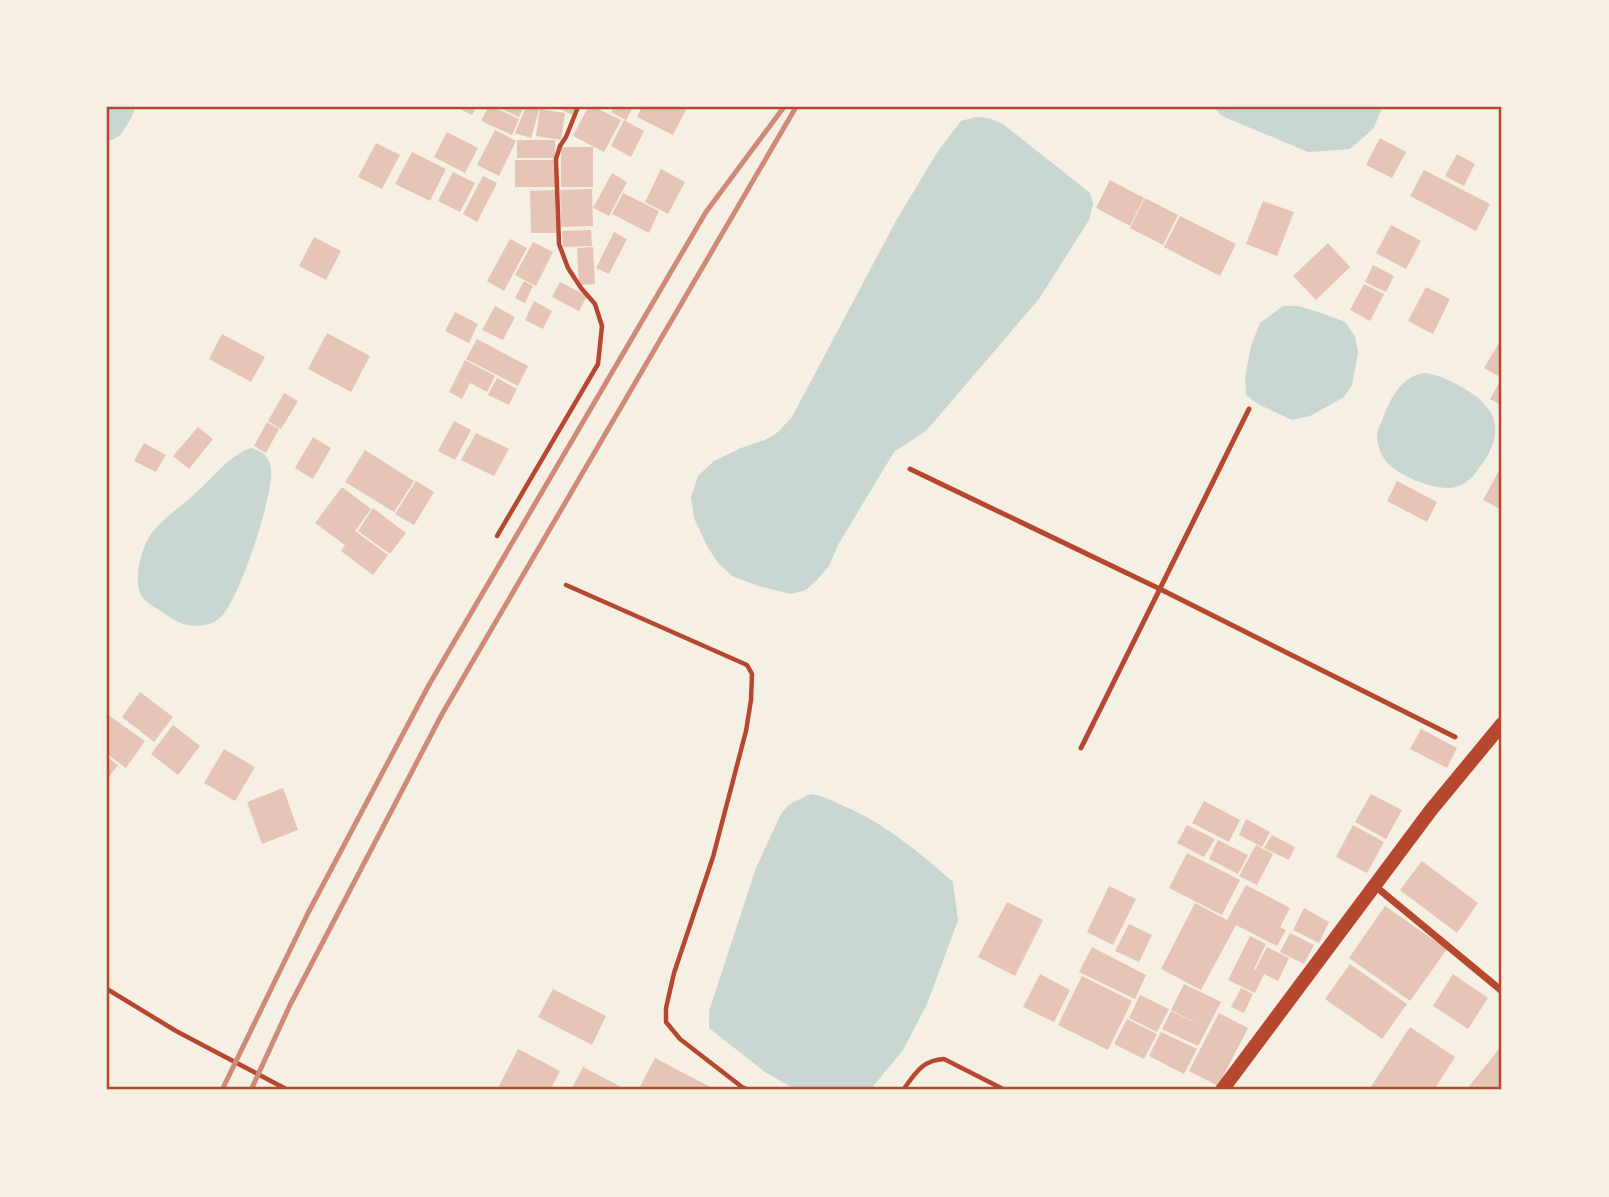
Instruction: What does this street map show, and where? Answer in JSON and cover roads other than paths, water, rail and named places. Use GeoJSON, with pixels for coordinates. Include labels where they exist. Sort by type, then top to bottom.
{"type":"FeatureCollection","features":[{"type":"Feature","properties":{"kind":"main road"},"geometry":{"type":"LineString","coordinates":[[1222,1090],[1431,810],[1502,724]]}},
{"type":"Feature","properties":{"kind":"street"},"geometry":{"type":"LineString","coordinates":[[1374,886],[1502,991]]}},
{"type":"Feature","properties":{"kind":"lane"},"geometry":{"type":"LineString","coordinates":[[1081,748],[1249,409]]}},
{"type":"Feature","properties":{"kind":"lane"},"geometry":{"type":"LineString","coordinates":[[910,469],[1160,589],[1455,737]]}},
{"type":"Feature","properties":{"kind":"waterway"},"geometry":{"type":"LineString","coordinates":[[107,122],[116,107]]}},
{"type":"Feature","properties":{"kind":"railway"},"geometry":{"type":"LineString","coordinates":[[222,1090],[308,913],[430,683],[706,212],[784,107]]}},
{"type":"Feature","properties":{"kind":"railway"},"geometry":{"type":"LineString","coordinates":[[251,1090],[290,1005],[442,714],[796,107]]}}]}
